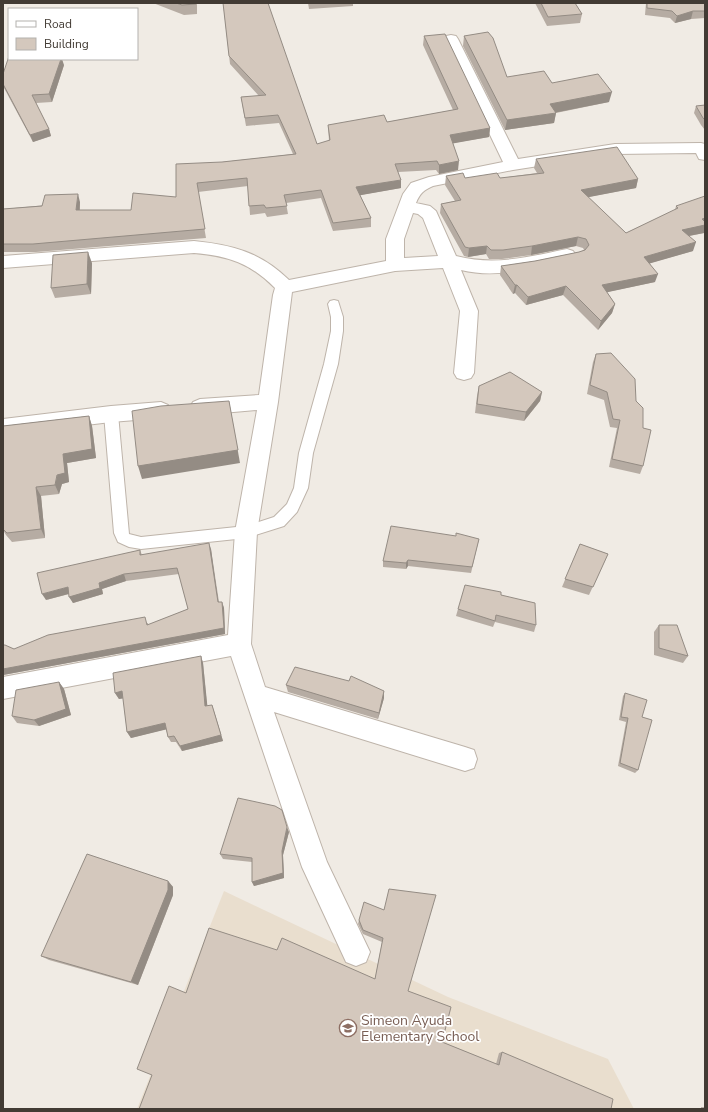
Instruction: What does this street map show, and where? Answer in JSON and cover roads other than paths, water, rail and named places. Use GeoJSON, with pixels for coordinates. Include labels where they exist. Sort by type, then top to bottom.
{"type":"FeatureCollection","features":[{"type":"Feature","properties":{"kind":"street"},"geometry":{"type":"LineString","coordinates":[[451,39],[513,165]]}},
{"type":"Feature","properties":{"kind":"street"},"geometry":{"type":"LineString","coordinates":[[395,265],[395,239],[406,206],[411,194],[417,187],[429,182],[513,165],[615,149],[704,150]]}},
{"type":"Feature","properties":{"kind":"street"},"geometry":{"type":"LineString","coordinates":[[406,206],[424,210],[430,215],[470,310],[464,373]]}},
{"type":"Feature","properties":{"kind":"street"},"geometry":{"type":"LineString","coordinates":[[3,262],[194,247],[223,249],[248,258],[259,264],[270,271],[285,287]]}},
{"type":"Feature","properties":{"kind":"street"},"geometry":{"type":"LineString","coordinates":[[285,287],[395,265],[450,260],[470,266],[488,268],[507,267],[576,253]]}},
{"type":"Feature","properties":{"kind":"street"},"geometry":{"type":"LineString","coordinates":[[285,287],[282,295],[268,402],[246,532],[239,644],[315,867],[356,952]]}},
{"type":"Feature","properties":{"kind":"street"},"geometry":{"type":"LineString","coordinates":[[3,427],[111,414],[268,402]]}},
{"type":"Feature","properties":{"kind":"street"},"geometry":{"type":"LineString","coordinates":[[3,688],[239,644]]}},
{"type":"Feature","properties":{"kind":"street"},"geometry":{"type":"LineString","coordinates":[[256,695],[465,759]]}},
{"type":"Feature","properties":{"kind":"lane"},"geometry":{"type":"LineString","coordinates":[[111,414],[121,533],[123,538],[129,541],[141,543],[246,532],[279,522],[292,508],[301,488],[306,453],[331,364],[337,332],[337,317],[334,304]]}},
{"type":"Feature","properties":{"kind":"place","name":"Simeon Ayuda Elementary School"},"geometry":{"type":"Point","coordinates":[348,1028]}}]}
